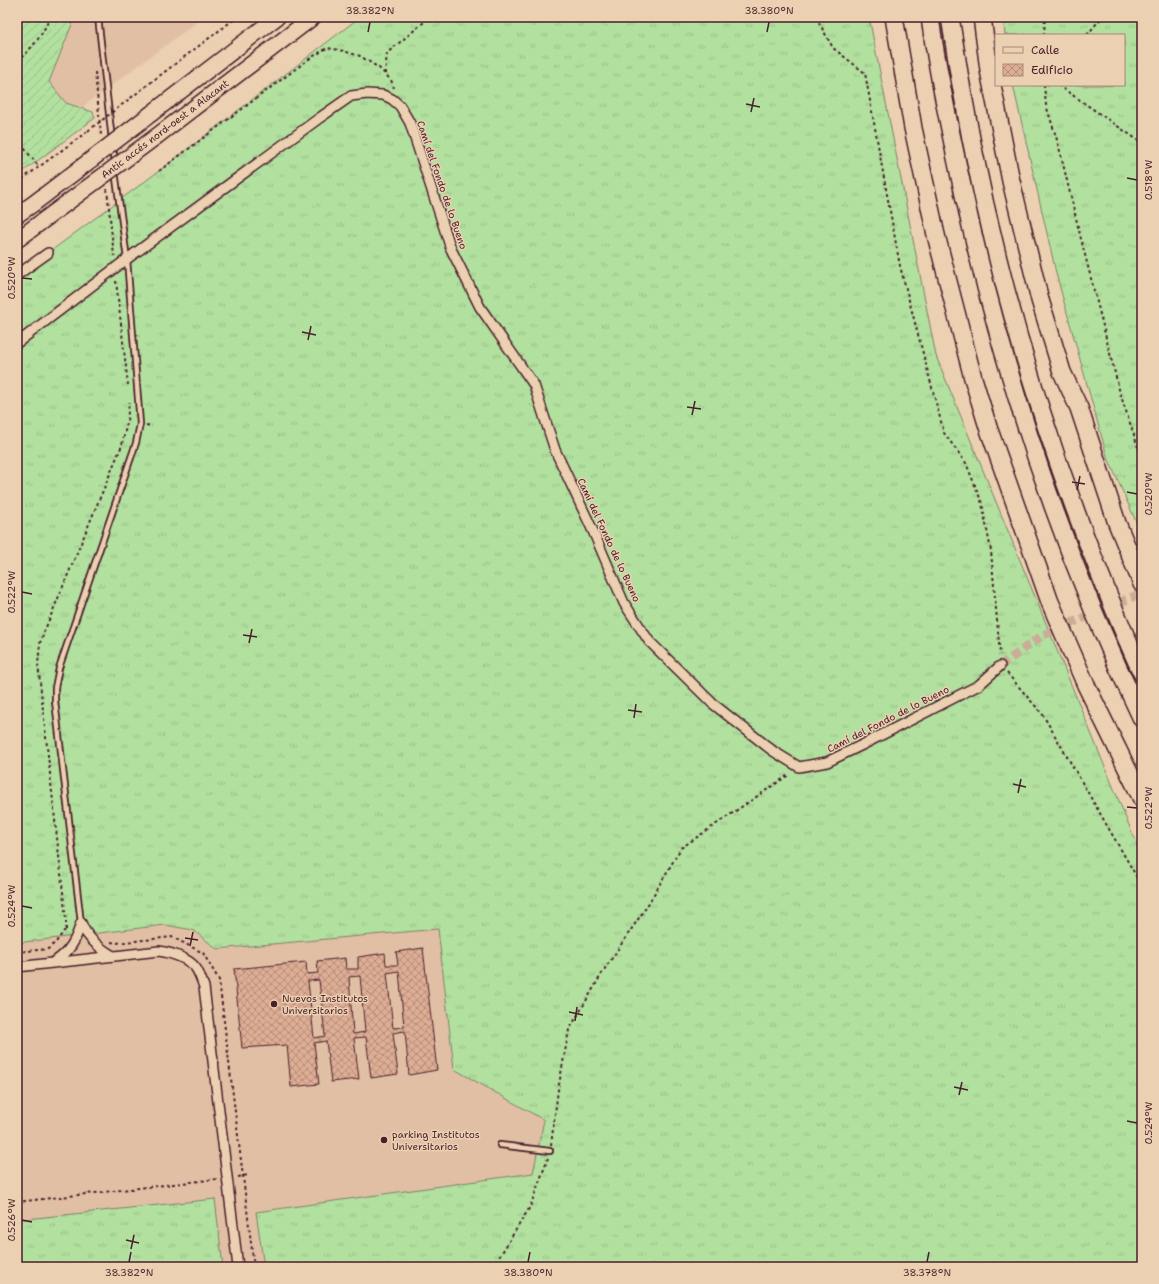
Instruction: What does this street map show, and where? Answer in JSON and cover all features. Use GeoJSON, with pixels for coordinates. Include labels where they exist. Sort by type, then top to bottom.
{"type":"FeatureCollection","features":[{"type":"Feature","properties":{"kind":"highway"},"geometry":{"type":"LineString","coordinates":[[894,17],[913,128],[936,235],[973,378],[986,420],[1053,609],[1086,685],[1142,799]]}},
{"type":"Feature","properties":{"kind":"highway"},"geometry":{"type":"LineString","coordinates":[[930,17],[953,145],[967,208],[988,295],[1012,379],[1054,508],[1083,586],[1142,719]]}},
{"type":"Feature","properties":{"kind":"highway"},"geometry":{"type":"LineString","coordinates":[[950,17],[954,50],[980,182],[1021,346],[1064,479],[1087,541],[1142,674]]}},
{"type":"Feature","properties":{"kind":"highway"},"geometry":{"type":"LineString","coordinates":[[982,17],[989,70],[1011,181],[1040,300],[1062,372],[1080,408],[1117,523],[1142,584]]}},
{"type":"Feature","properties":{"kind":"main road","name":"Antic accés nord-oest a Alacant"},"geometry":{"type":"LineString","coordinates":[[17,215],[277,17]]}},
{"type":"Feature","properties":{"kind":"main road","name":"Antic accés nord-oest a Alacant"},"geometry":{"type":"LineString","coordinates":[[17,240],[102,180],[156,136],[313,17]]}},
{"type":"Feature","properties":{"kind":"street"},"geometry":{"type":"LineString","coordinates":[[17,343],[127,259],[351,96],[368,94],[383,95],[392,99],[400,106]]}},
{"type":"Feature","properties":{"kind":"street","name":"Camí del Fondo de lo Bueno"},"geometry":{"type":"LineString","coordinates":[[400,106],[410,123],[451,249],[480,307],[534,385],[555,450],[593,531],[624,603],[649,641],[712,703],[773,751],[799,767],[827,762],[864,744],[979,685],[1000,666]]}},
{"type":"Feature","properties":{"kind":"street"},"geometry":{"type":"LineString","coordinates":[[17,275],[48,253]]}},
{"type":"Feature","properties":{"kind":"street"},"geometry":{"type":"LineString","coordinates":[[52,963],[63,956],[72,944],[80,926],[101,950],[113,956]]}},
{"type":"Feature","properties":{"kind":"street"},"geometry":{"type":"LineString","coordinates":[[17,967],[160,951],[170,953],[184,959],[195,967],[204,987],[238,1267]]}},
{"type":"Feature","properties":{"kind":"lane"},"geometry":{"type":"LineString","coordinates":[[80,926],[55,701],[55,688],[59,668],[136,443],[140,424],[127,259],[98,17]]}},
{"type":"Feature","properties":{"kind":"lane"},"geometry":{"type":"LineString","coordinates":[[500,1145],[550,1151]]}},
{"type":"Feature","properties":{"kind":"path"},"geometry":{"type":"LineString","coordinates":[[17,62],[39,38],[50,17]]}},
{"type":"Feature","properties":{"kind":"path"},"geometry":{"type":"LineString","coordinates":[[17,183],[88,131],[150,82],[237,17]]}},
{"type":"Feature","properties":{"kind":"path"},"geometry":{"type":"LineString","coordinates":[[385,74],[387,53],[430,17]]}},
{"type":"Feature","properties":{"kind":"path"},"geometry":{"type":"LineString","coordinates":[[816,17],[833,48],[865,73],[900,266],[944,433],[966,463],[982,503],[991,551],[1000,666],[1043,715],[1142,886]]}},
{"type":"Feature","properties":{"kind":"path"},"geometry":{"type":"LineString","coordinates":[[1044,17],[1044,34]]}},
{"type":"Feature","properties":{"kind":"path"},"geometry":{"type":"LineString","coordinates":[[1088,34],[1102,17]]}},
{"type":"Feature","properties":{"kind":"path"},"geometry":{"type":"LineString","coordinates":[[159,171],[302,64],[327,48],[360,56],[379,68],[391,80],[400,106]]}},
{"type":"Feature","properties":{"kind":"path"},"geometry":{"type":"LineString","coordinates":[[95,72],[101,135]]}},
{"type":"Feature","properties":{"kind":"path"},"geometry":{"type":"LineString","coordinates":[[1044,86],[1046,105],[1058,143],[1120,393],[1142,459]]}},
{"type":"Feature","properties":{"kind":"path"},"geometry":{"type":"LineString","coordinates":[[1059,86],[1142,143]]}},
{"type":"Feature","properties":{"kind":"path"},"geometry":{"type":"LineString","coordinates":[[17,139],[39,167]]}},
{"type":"Feature","properties":{"kind":"path"},"geometry":{"type":"LineString","coordinates":[[102,180],[115,268],[128,385]]}},
{"type":"Feature","properties":{"kind":"path"},"geometry":{"type":"LineString","coordinates":[[66,930],[38,654],[44,632],[122,445],[128,417],[129,401]]}},
{"type":"Feature","properties":{"kind":"path"},"geometry":{"type":"LineString","coordinates":[[493,1267],[530,1207],[550,1151],[558,1090],[569,1030],[604,970],[647,906],[681,848],[799,767]]}},
{"type":"Feature","properties":{"kind":"path"},"geometry":{"type":"LineString","coordinates":[[17,952],[48,949],[66,930],[80,926]]}},
{"type":"Feature","properties":{"kind":"path"},"geometry":{"type":"LineString","coordinates":[[110,942],[116,943],[172,936],[203,953],[219,980],[254,1267]]}},
{"type":"Feature","properties":{"kind":"path"},"geometry":{"type":"LineString","coordinates":[[17,1202],[248,1175]]}},
{"type":"Feature","properties":{"kind":"shaded area"},"geometry":{"type":"Polygon","coordinates":[[[17,17],[204,17],[17,155],[17,17]]]}},
{"type":"Feature","properties":{"kind":"shaded area"},"geometry":{"type":"Polygon","coordinates":[[[165,925],[193,930],[217,949],[438,929],[454,1069],[544,1120],[533,1173],[256,1212],[264,1267],[17,1267],[17,943],[165,925]]]}},
{"type":"Feature","properties":{"kind":"green space"},"geometry":{"type":"Polygon","coordinates":[[[17,17],[75,17],[49,82],[66,103],[93,112],[95,118],[17,176],[17,17]]]}},
{"type":"Feature","properties":{"kind":"green space"},"geometry":{"type":"Polygon","coordinates":[[[360,17],[869,17],[936,356],[1142,857],[1142,1267],[264,1267],[256,1212],[533,1173],[544,1120],[454,1069],[438,929],[217,949],[193,930],[165,925],[17,943],[17,276],[159,171],[360,17]]]}},
{"type":"Feature","properties":{"kind":"green space"},"geometry":{"type":"Polygon","coordinates":[[[1003,17],[1142,17],[1142,535],[1107,456],[1057,277],[1013,86],[1125,86],[1125,34],[1005,34],[1003,17]]]}},
{"type":"Feature","properties":{"kind":"green space"},"geometry":{"type":"Polygon","coordinates":[[[215,1199],[223,1267],[17,1267],[17,1220],[215,1199]]]}},
{"type":"Feature","properties":{"kind":"building","name":"Nuevos Institutos Universitarios"},"geometry":{"type":"Polygon","coordinates":[[[423,948],[437,1070],[409,1075],[405,1031],[393,1033],[398,1074],[371,1078],[366,1037],[354,1038],[359,1079],[331,1082],[326,1041],[314,1043],[319,1084],[291,1087],[287,1045],[242,1048],[234,969],[306,962],[307,974],[318,973],[317,961],[345,958],[346,969],[358,969],[358,957],[385,953],[386,965],[398,965],[396,952],[423,948]],[[399,971],[387,973],[393,1028],[404,1027],[399,971]],[[360,976],[349,977],[353,1034],[365,1032],[360,976]],[[319,980],[308,981],[314,1038],[325,1036],[319,980]]]}},
{"type":"Feature","properties":{"kind":"tunnel"},"geometry":{"type":"LineString","coordinates":[[1000,666],[1043,635],[1142,593]]}},
{"type":"Feature","properties":{"kind":"place","name":"Nuevos Institutos Universitarios"},"geometry":{"type":"Point","coordinates":[274,1004]}},
{"type":"Feature","properties":{"kind":"place","name":"parking Institutos Universitarios"},"geometry":{"type":"Point","coordinates":[384,1140]}}]}
